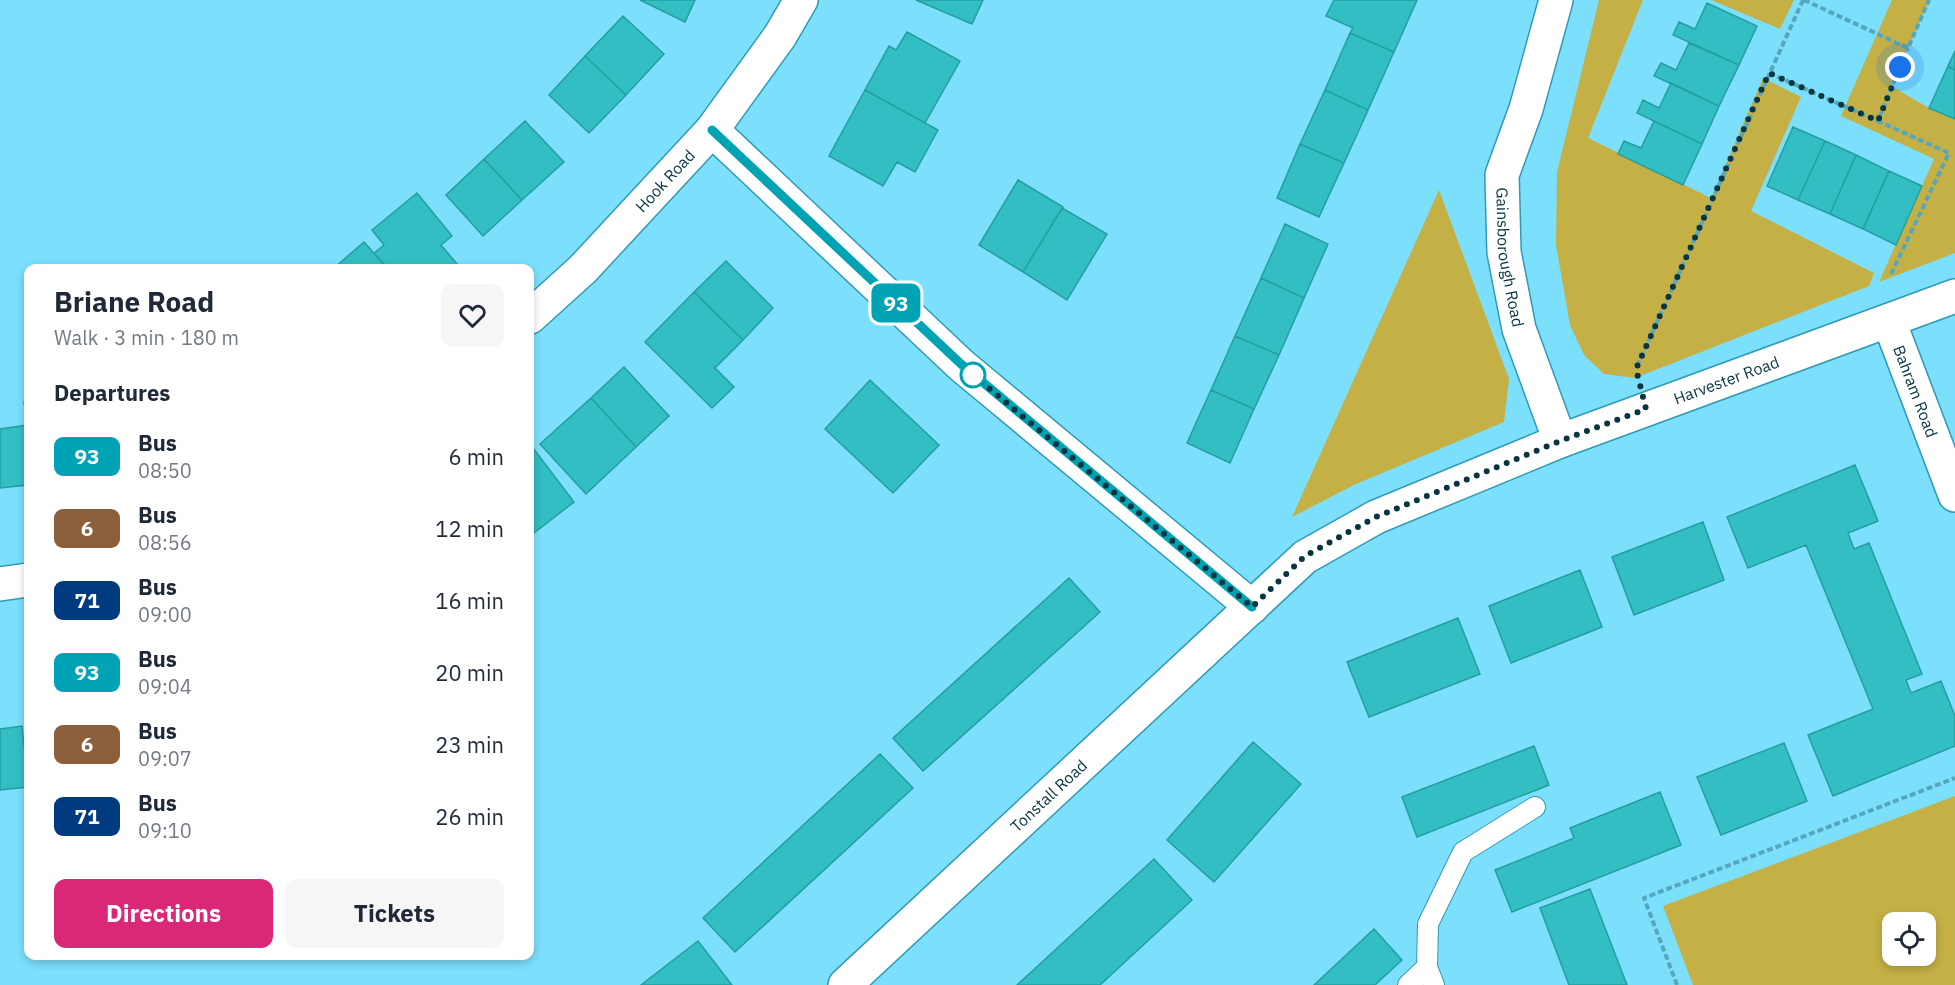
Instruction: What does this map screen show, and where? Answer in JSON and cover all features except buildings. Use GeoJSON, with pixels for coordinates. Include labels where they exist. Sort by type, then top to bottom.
{"type":"FeatureCollection","features":[{"type":"Feature","properties":{"kind":"street","name":"Hook Road"},"geometry":{"type":"LineString","coordinates":[[534,312],[583,269],[712,130],[780,36],[801,0]]}},
{"type":"Feature","properties":{"kind":"street","name":"Gainsborough Road"},"geometry":{"type":"LineString","coordinates":[[1556,0],[1526,109],[1502,175],[1504,252],[1519,329],[1560,441]]}},
{"type":"Feature","properties":{"kind":"street"},"geometry":{"type":"LineString","coordinates":[[712,130],[961,364],[1252,607]]}},
{"type":"Feature","properties":{"kind":"street","name":"Harvester Road"},"geometry":{"type":"LineString","coordinates":[[1252,607],[1305,556],[1376,517],[1560,441],[1955,296]]}},
{"type":"Feature","properties":{"kind":"street","name":"Bahram Road"},"geometry":{"type":"LineString","coordinates":[[1889,321],[1955,495]]}},
{"type":"Feature","properties":{"kind":"street"},"geometry":{"type":"LineString","coordinates":[[0,584],[24,581]]}},
{"type":"Feature","properties":{"kind":"street","name":"Tonstall Road"},"geometry":{"type":"LineString","coordinates":[[845,985],[1252,607]]}},
{"type":"Feature","properties":{"kind":"lane"},"geometry":{"type":"LineString","coordinates":[[1408,985],[1431,976],[1428,924],[1463,852],[1535,807]]}},
{"type":"Feature","properties":{"kind":"path"},"geometry":{"type":"LineString","coordinates":[[1646,409],[1636,369],[1803,0],[1908,48]]}},
{"type":"Feature","properties":{"kind":"path"},"geometry":{"type":"LineString","coordinates":[[1878,121],[1929,0]]}},
{"type":"Feature","properties":{"kind":"path"},"geometry":{"type":"LineString","coordinates":[[1769,73],[1949,153],[1882,292],[1889,321]]}},
{"type":"Feature","properties":{"kind":"path"},"geometry":{"type":"LineString","coordinates":[[1677,985],[1644,898],[1955,778]]}},
{"type":"Feature","properties":{"kind":"shaded area"},"geometry":{"type":"Polygon","coordinates":[[[1599,0],[1643,0],[1588,138],[1711,198],[1763,78],[1801,97],[1751,211],[1874,273],[1869,286],[1635,378],[1604,374],[1584,355],[1570,325],[1556,245],[1557,172],[1599,0]]]}},
{"type":"Feature","properties":{"kind":"shaded area"},"geometry":{"type":"Polygon","coordinates":[[[1711,0],[1794,0],[1780,29],[1711,0]]]}},
{"type":"Feature","properties":{"kind":"shaded area"},"geometry":{"type":"Polygon","coordinates":[[[1892,0],[1930,0],[1891,86],[1929,108],[1955,119],[1955,253],[1879,282],[1934,159],[1841,116],[1892,0]]]}},
{"type":"Feature","properties":{"kind":"shaded area"},"geometry":{"type":"Polygon","coordinates":[[[1439,190],[1509,379],[1504,422],[1356,484],[1292,517],[1439,190]]]}},
{"type":"Feature","properties":{"kind":"shaded area"},"geometry":{"type":"Polygon","coordinates":[[[1955,796],[1955,985],[1693,985],[1663,906],[1955,796]]]}},
{"type":"Feature","properties":{"kind":"bus line","name":"93"},"geometry":{"type":"LineString","coordinates":[[712,130],[961,364],[1252,607]]}},
{"type":"Feature","properties":{"kind":"route"},"geometry":{"type":"LineString","coordinates":[[973,375],[1252,607],[1305,556],[1376,517],[1560,441],[1646,409],[1636,369],[1769,73],[1878,121],[1900,67]]}}]}
